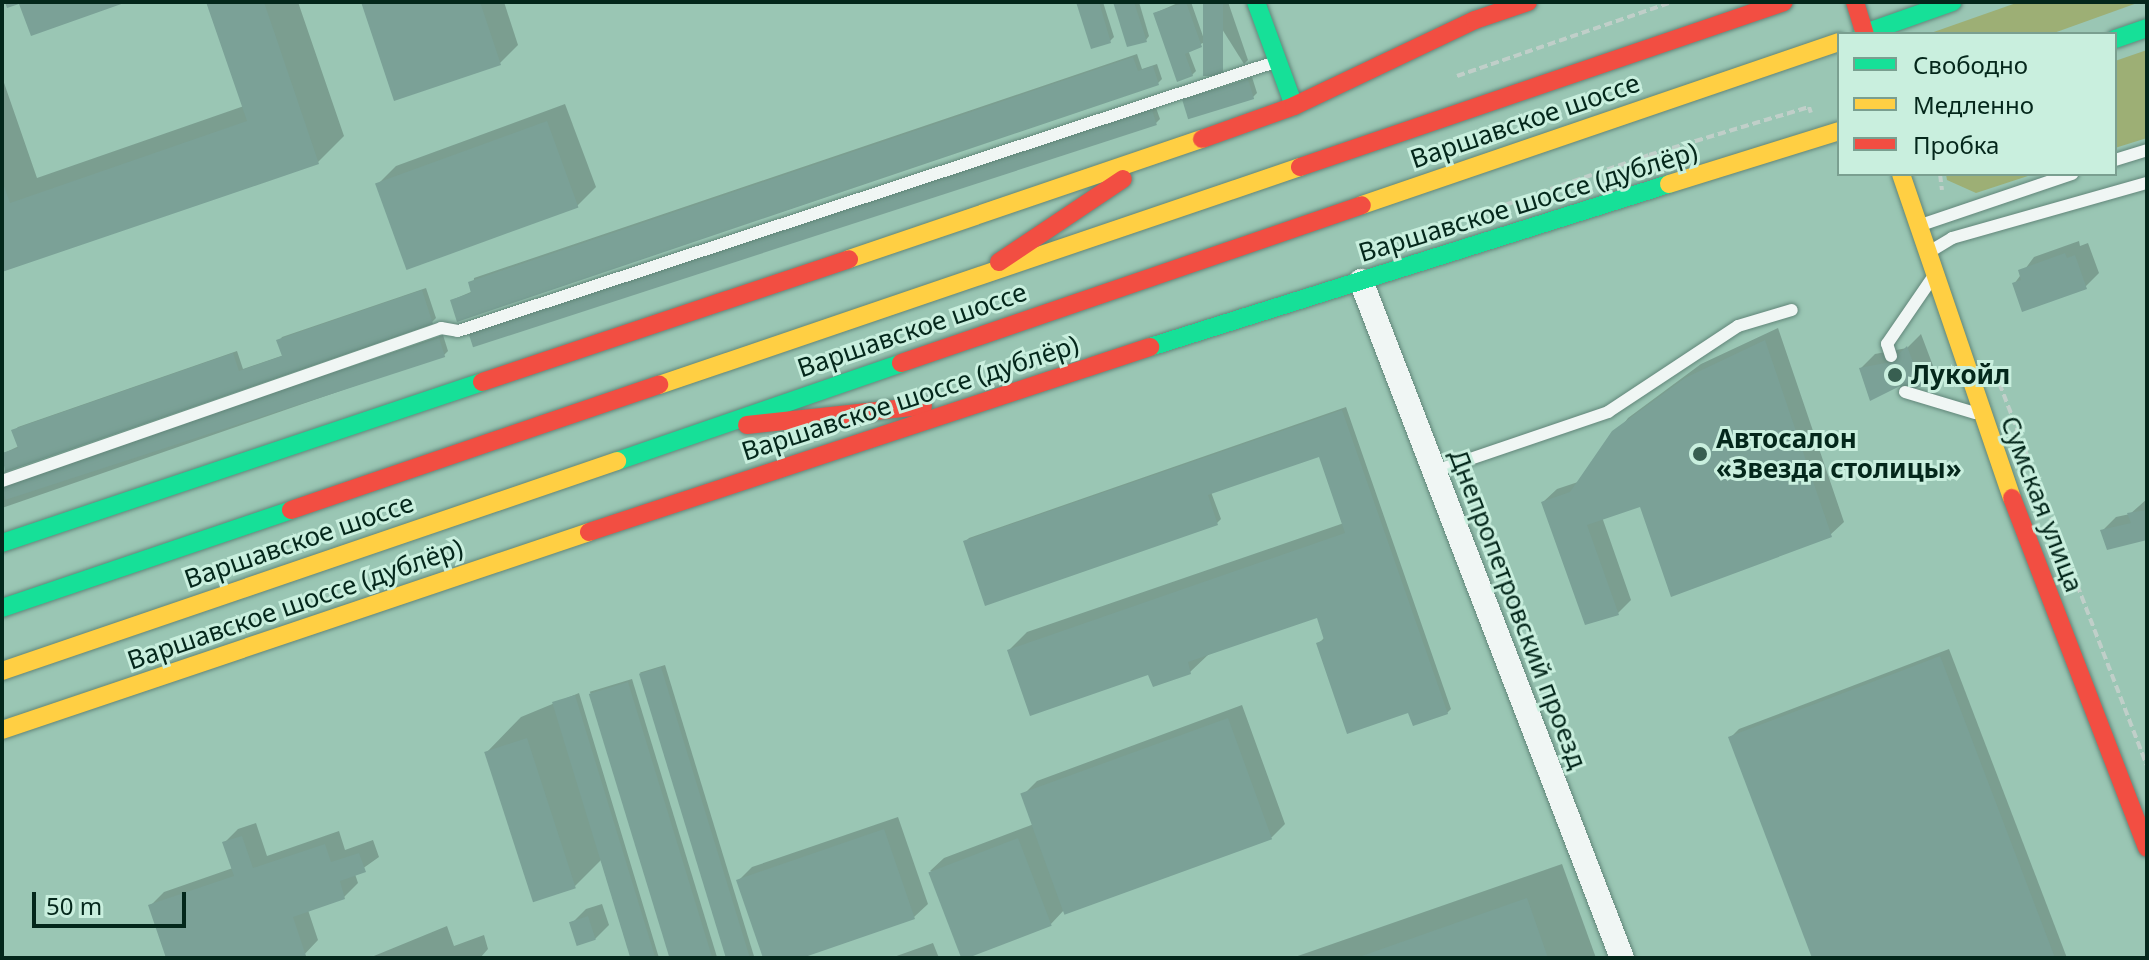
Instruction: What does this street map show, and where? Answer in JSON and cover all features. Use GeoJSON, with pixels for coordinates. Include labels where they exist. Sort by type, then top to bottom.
{"type":"FeatureCollection","features":[{"type":"Feature","properties":{"kind":"main road"},"geometry":{"type":"LineString","coordinates":[[1256,2],[1294,106]]}},
{"type":"Feature","properties":{"kind":"main road"},"geometry":{"type":"LineString","coordinates":[[2,543],[1159,155],[1294,106],[1475,20],[1528,2]]}},
{"type":"Feature","properties":{"kind":"main road","name":"Варшавское шоссе"},"geometry":{"type":"LineString","coordinates":[[2,608],[1784,2]]}},
{"type":"Feature","properties":{"kind":"main road"},"geometry":{"type":"LineString","coordinates":[[1855,2],[1863,32]]}},
{"type":"Feature","properties":{"kind":"main road"},"geometry":{"type":"LineString","coordinates":[[1870,32],[1953,2]]}},
{"type":"Feature","properties":{"kind":"main road"},"geometry":{"type":"LineString","coordinates":[[2117,38],[2147,28]]}},
{"type":"Feature","properties":{"kind":"main road","name":"Варшавское шоссе"},"geometry":{"type":"LineString","coordinates":[[2,671],[1837,43]]}},
{"type":"Feature","properties":{"kind":"main road","name":"Варшавское шоссе (дублёр)"},"geometry":{"type":"LineString","coordinates":[[2,730],[982,400],[1837,132]]}},
{"type":"Feature","properties":{"kind":"main road"},"geometry":{"type":"LineString","coordinates":[[976,277],[1159,155]]}},
{"type":"Feature","properties":{"kind":"main road","name":"Сумская улица"},"geometry":{"type":"LineString","coordinates":[[1902,176],[1979,414],[2147,848]]}},
{"type":"Feature","properties":{"kind":"main road"},"geometry":{"type":"LineString","coordinates":[[702,429],[982,400]]}},
{"type":"Feature","properties":{"kind":"street","name":"Днепропетровский проезд"},"geometry":{"type":"LineString","coordinates":[[1361,281],[1622,958]]}},
{"type":"Feature","properties":{"kind":"lane"},"geometry":{"type":"LineString","coordinates":[[2,481],[441,328],[458,331],[1278,61]]}},
{"type":"Feature","properties":{"kind":"lane"},"geometry":{"type":"LineString","coordinates":[[2117,159],[2147,150]]}},
{"type":"Feature","properties":{"kind":"lane"},"geometry":{"type":"LineString","coordinates":[[1918,226],[2066,176]]}},
{"type":"Feature","properties":{"kind":"lane"},"geometry":{"type":"LineString","coordinates":[[1926,254],[1952,238],[2147,183]]}},
{"type":"Feature","properties":{"kind":"lane"},"geometry":{"type":"LineString","coordinates":[[1891,356],[1887,344],[1933,278]]}},
{"type":"Feature","properties":{"kind":"lane"},"geometry":{"type":"LineString","coordinates":[[1435,471],[1608,412],[1738,326],[1792,310]]}},
{"type":"Feature","properties":{"kind":"lane"},"geometry":{"type":"LineString","coordinates":[[1905,392],[1979,414]]}},
{"type":"Feature","properties":{"kind":"path"},"geometry":{"type":"LineString","coordinates":[[1457,76],[1672,2]]}},
{"type":"Feature","properties":{"kind":"path"},"geometry":{"type":"LineString","coordinates":[[1505,205],[1809,107]]}},
{"type":"Feature","properties":{"kind":"path"},"geometry":{"type":"LineString","coordinates":[[1940,176],[1942,190]]}},
{"type":"Feature","properties":{"kind":"path"},"geometry":{"type":"LineString","coordinates":[[1994,369],[2147,765]]}},
{"type":"Feature","properties":{"kind":"green space"},"geometry":{"type":"Polygon","coordinates":[[[2019,2],[2140,2],[2057,32],[1934,32],[2019,2]]]}},
{"type":"Feature","properties":{"kind":"green space"},"geometry":{"type":"Polygon","coordinates":[[[2147,50],[2147,138],[2117,147],[2117,60],[2147,50]]]}},
{"type":"Feature","properties":{"kind":"green space"},"geometry":{"type":"Polygon","coordinates":[[[1946,176],[2028,176],[1976,193],[1947,180],[1946,176]]]}},
{"type":"Feature","properties":{"kind":"building"},"geometry":{"type":"Polygon","coordinates":[[[5,2],[127,2],[31,36],[19,4],[7,8],[5,2]]]}},
{"type":"Feature","properties":{"kind":"building"},"geometry":{"type":"Polygon","coordinates":[[[206,2],[264,2],[319,164],[2,272],[2,180],[10,203],[247,121],[206,2]]]}},
{"type":"Feature","properties":{"kind":"building"},"geometry":{"type":"Polygon","coordinates":[[[361,2],[480,2],[501,65],[394,101],[361,2]]]}},
{"type":"Feature","properties":{"kind":"building"},"geometry":{"type":"Polygon","coordinates":[[[1076,2],[1099,2],[1111,43],[1091,49],[1076,2]]]}},
{"type":"Feature","properties":{"kind":"building"},"geometry":{"type":"Polygon","coordinates":[[[1113,2],[1134,2],[1147,42],[1127,47],[1113,2]]]}},
{"type":"Feature","properties":{"kind":"building"},"geometry":{"type":"Polygon","coordinates":[[[1186,2],[1202,47],[1185,54],[1193,76],[1177,82],[1153,13],[1186,2]]]}},
{"type":"Feature","properties":{"kind":"building"},"geometry":{"type":"Polygon","coordinates":[[[1203,2],[1223,2],[1223,76],[1203,76],[1203,2]]]}},
{"type":"Feature","properties":{"kind":"building"},"geometry":{"type":"Polygon","coordinates":[[[1133,57],[1138,71],[1153,66],[1159,85],[457,322],[450,300],[471,293],[468,282],[1133,57]]]}},
{"type":"Feature","properties":{"kind":"building"},"geometry":{"type":"Polygon","coordinates":[[[1248,79],[1254,99],[1188,119],[1182,99],[1248,79]]]}},
{"type":"Feature","properties":{"kind":"building"},"geometry":{"type":"Polygon","coordinates":[[[1151,107],[1157,125],[473,347],[467,329],[1151,107]]]}},
{"type":"Feature","properties":{"kind":"building"},"geometry":{"type":"Polygon","coordinates":[[[547,121],[578,207],[407,270],[375,184],[547,121]]]}},
{"type":"Feature","properties":{"kind":"building"},"geometry":{"type":"Polygon","coordinates":[[[2065,253],[2067,258],[2075,255],[2087,289],[2022,312],[2012,283],[2021,280],[2018,270],[2065,253]]]}},
{"type":"Feature","properties":{"kind":"building"},"geometry":{"type":"Polygon","coordinates":[[[422,290],[433,324],[5,472],[2,453],[18,448],[11,430],[233,353],[239,371],[282,356],[276,340],[422,290]]]}},
{"type":"Feature","properties":{"kind":"building"},"geometry":{"type":"Polygon","coordinates":[[[439,338],[445,357],[6,500],[2,480],[439,338]]]}},
{"type":"Feature","properties":{"kind":"building"},"geometry":{"type":"Polygon","coordinates":[[[1765,340],[1832,537],[1671,597],[1640,507],[1587,525],[1619,615],[1585,625],[1541,502],[1570,492],[1612,431],[1685,378],[1765,340]]]}},
{"type":"Feature","properties":{"kind":"building"},"geometry":{"type":"Polygon","coordinates":[[[1907,346],[1922,386],[1903,393],[1900,386],[1870,401],[1859,368],[1891,362],[1907,346]]]}},
{"type":"Feature","properties":{"kind":"building"},"geometry":{"type":"Polygon","coordinates":[[[1342,410],[1448,714],[1413,726],[1408,713],[1347,734],[1316,643],[1324,640],[1317,618],[1188,662],[1191,674],[1153,687],[1148,675],[1030,716],[1007,650],[1345,533],[1319,457],[1208,495],[1218,525],[985,606],[963,541],[1342,410]]]}},
{"type":"Feature","properties":{"kind":"building"},"geometry":{"type":"Polygon","coordinates":[[[2147,510],[2147,540],[2107,550],[2100,530],[2131,523],[2127,513],[2147,510]]]}},
{"type":"Feature","properties":{"kind":"building"},"geometry":{"type":"Polygon","coordinates":[[[1940,656],[2055,958],[1812,958],[1728,737],[1940,656]]]}},
{"type":"Feature","properties":{"kind":"building"},"geometry":{"type":"Polygon","coordinates":[[[661,667],[750,958],[726,958],[639,674],[661,667]]]}},
{"type":"Feature","properties":{"kind":"building"},"geometry":{"type":"Polygon","coordinates":[[[628,682],[712,957],[670,958],[589,694],[628,682]]]}},
{"type":"Feature","properties":{"kind":"building"},"geometry":{"type":"Polygon","coordinates":[[[575,695],[655,958],[630,958],[552,702],[575,695]]]}},
{"type":"Feature","properties":{"kind":"building"},"geometry":{"type":"Polygon","coordinates":[[[1228,718],[1272,839],[1064,915],[1020,794],[1228,718]]]}},
{"type":"Feature","properties":{"kind":"building"},"geometry":{"type":"Polygon","coordinates":[[[527,738],[576,888],[533,902],[484,752],[527,738]]]}},
{"type":"Feature","properties":{"kind":"building"},"geometry":{"type":"Polygon","coordinates":[[[884,829],[915,919],[802,958],[763,958],[736,880],[884,829]]]}},
{"type":"Feature","properties":{"kind":"building"},"geometry":{"type":"Polygon","coordinates":[[[242,836],[253,868],[325,844],[331,862],[359,853],[366,872],[340,881],[345,899],[293,917],[306,956],[166,958],[148,905],[234,876],[222,842],[242,836]]]}},
{"type":"Feature","properties":{"kind":"building"},"geometry":{"type":"Polygon","coordinates":[[[1018,838],[1052,926],[961,958],[928,872],[1018,838]]]}},
{"type":"Feature","properties":{"kind":"building"},"geometry":{"type":"Polygon","coordinates":[[[1527,898],[1548,958],[1356,958],[1527,898]]]}},
{"type":"Feature","properties":{"kind":"building"},"geometry":{"type":"Polygon","coordinates":[[[588,916],[596,940],[577,946],[569,922],[588,916]]]}},
{"type":"Feature","properties":{"kind":"traffic: fast"},"geometry":{"type":"LineString","coordinates":[[1256,2],[1294,106]]}},
{"type":"Feature","properties":{"kind":"traffic: fast"},"geometry":{"type":"LineString","coordinates":[[1868,32],[1953,2]]}},
{"type":"Feature","properties":{"kind":"traffic: fast"},"geometry":{"type":"LineString","coordinates":[[2117,38],[2147,28]]}},
{"type":"Feature","properties":{"kind":"traffic: fast"},"geometry":{"type":"LineString","coordinates":[[1150,347],[1669,184]]}},
{"type":"Feature","properties":{"kind":"traffic: fast"},"geometry":{"type":"LineString","coordinates":[[617,461],[901,363]]}},
{"type":"Feature","properties":{"kind":"traffic: fast"},"geometry":{"type":"LineString","coordinates":[[2,543],[482,382]]}},
{"type":"Feature","properties":{"kind":"traffic: fast"},"geometry":{"type":"LineString","coordinates":[[2,608],[291,510]]}},
{"type":"Feature","properties":{"kind":"traffic: slow"},"geometry":{"type":"LineString","coordinates":[[1362,205],[1837,43]]}},
{"type":"Feature","properties":{"kind":"traffic: slow"},"geometry":{"type":"LineString","coordinates":[[1669,184],[1837,132]]}},
{"type":"Feature","properties":{"kind":"traffic: slow"},"geometry":{"type":"LineString","coordinates":[[849,259],[1202,139]]}},
{"type":"Feature","properties":{"kind":"traffic: slow"},"geometry":{"type":"LineString","coordinates":[[659,385],[1300,167]]}},
{"type":"Feature","properties":{"kind":"traffic: slow"},"geometry":{"type":"LineString","coordinates":[[1902,176],[2012,498]]}},
{"type":"Feature","properties":{"kind":"traffic: slow"},"geometry":{"type":"LineString","coordinates":[[2,671],[617,461]]}},
{"type":"Feature","properties":{"kind":"traffic: slow"},"geometry":{"type":"LineString","coordinates":[[2,730],[589,532]]}},
{"type":"Feature","properties":{"kind":"traffic: jam"},"geometry":{"type":"LineString","coordinates":[[1202,139],[1294,106],[1475,20],[1528,2]]}},
{"type":"Feature","properties":{"kind":"traffic: jam"},"geometry":{"type":"LineString","coordinates":[[1300,167],[1784,2]]}},
{"type":"Feature","properties":{"kind":"traffic: jam"},"geometry":{"type":"LineString","coordinates":[[1855,2],[1864,32]]}},
{"type":"Feature","properties":{"kind":"traffic: jam"},"geometry":{"type":"LineString","coordinates":[[999,262],[1123,179]]}},
{"type":"Feature","properties":{"kind":"traffic: jam"},"geometry":{"type":"LineString","coordinates":[[901,363],[1362,205]]}},
{"type":"Feature","properties":{"kind":"traffic: jam"},"geometry":{"type":"LineString","coordinates":[[482,382],[849,259]]}},
{"type":"Feature","properties":{"kind":"traffic: jam"},"geometry":{"type":"LineString","coordinates":[[589,532],[1150,347]]}},
{"type":"Feature","properties":{"kind":"traffic: jam"},"geometry":{"type":"LineString","coordinates":[[291,510],[659,385]]}},
{"type":"Feature","properties":{"kind":"traffic: jam"},"geometry":{"type":"LineString","coordinates":[[747,425],[923,406]]}},
{"type":"Feature","properties":{"kind":"traffic: jam"},"geometry":{"type":"LineString","coordinates":[[2012,498],[2147,848]]}},
{"type":"Feature","properties":{"kind":"place","name":"Лукойл"},"geometry":{"type":"Point","coordinates":[1895,375]}},
{"type":"Feature","properties":{"kind":"place","name":"Автосалон «Звезда столицы»"},"geometry":{"type":"Point","coordinates":[1700,454]}}]}
